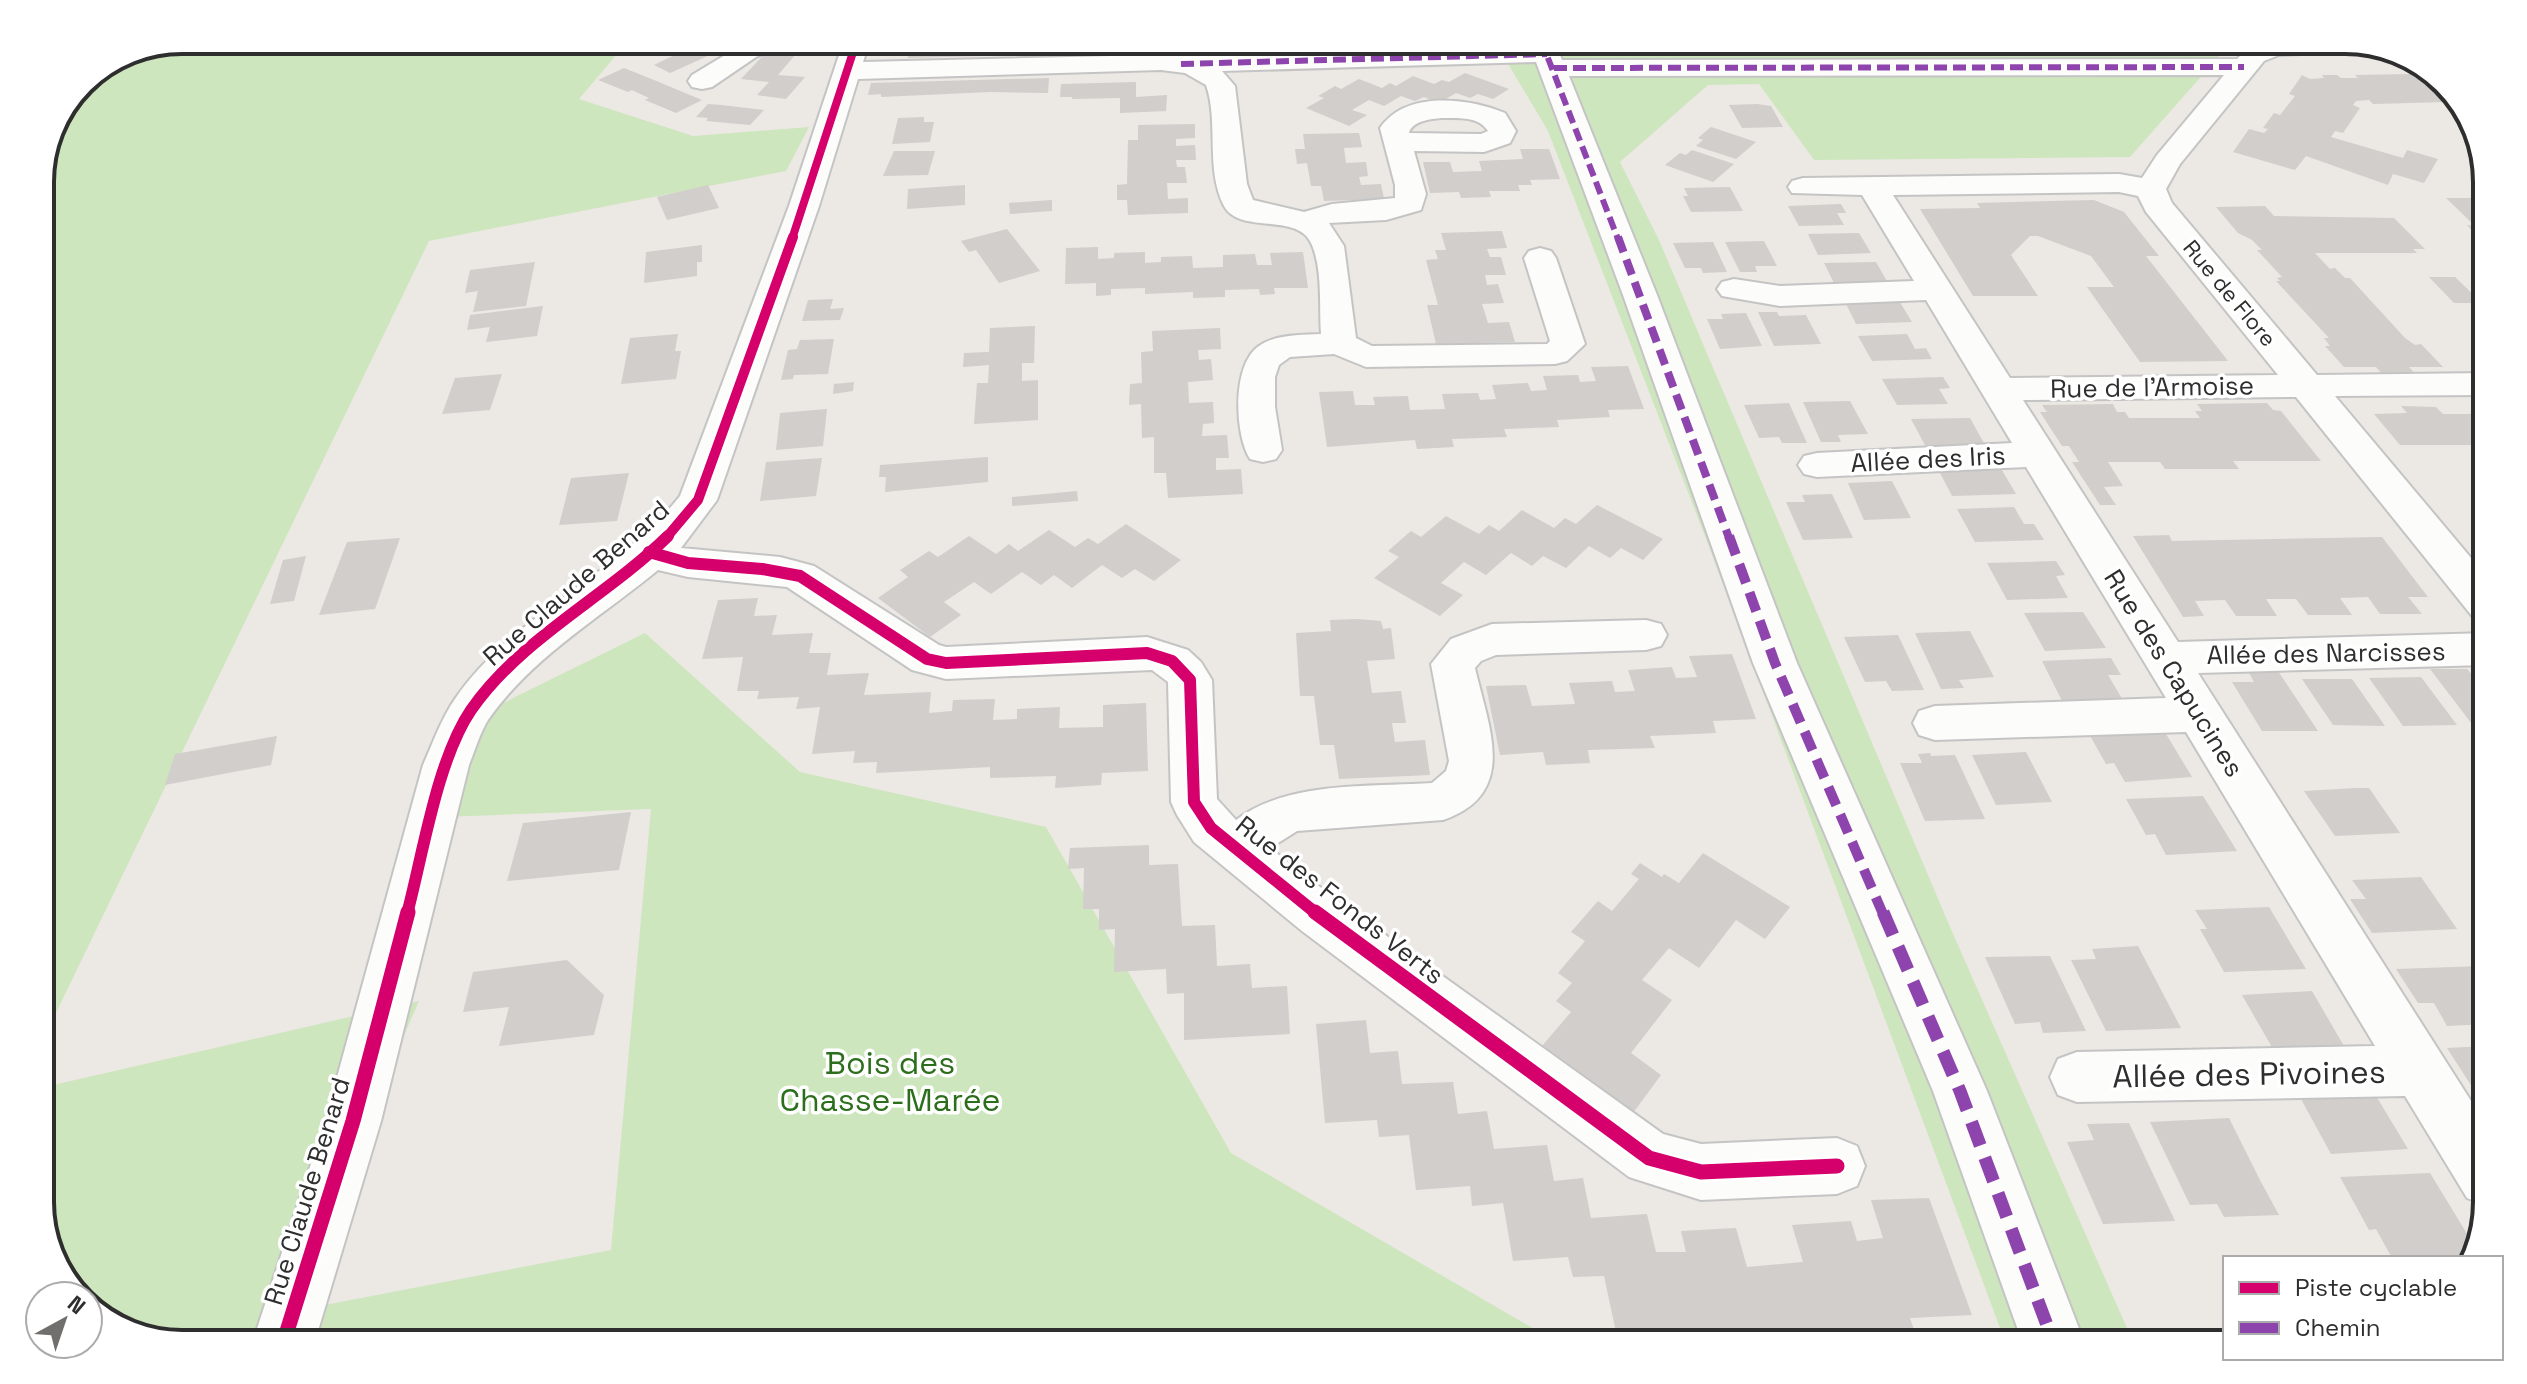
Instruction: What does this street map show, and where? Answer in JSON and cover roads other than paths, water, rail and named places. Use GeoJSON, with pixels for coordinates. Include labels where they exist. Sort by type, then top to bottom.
{"type":"FeatureCollection","features":[{"type":"Feature","properties":{"kind":"street"},"geometry":{"type":"LineString","coordinates":[[702,81],[742,54]]}},
{"type":"Feature","properties":{"kind":"street"},"geometry":{"type":"LineString","coordinates":[[852,56],[1181,64],[1547,54],[2244,67]]}},
{"type":"Feature","properties":{"kind":"street"},"geometry":{"type":"LineString","coordinates":[[1547,54],[1775,663],[1960,1091],[2049,1330]]}},
{"type":"Feature","properties":{"kind":"street"},"geometry":{"type":"LineString","coordinates":[[1803,187],[2119,183],[2151,189],[2153,180],[2167,161],[2258,54]]}},
{"type":"Feature","properties":{"kind":"street","name":"Rue Claude Benard"},"geometry":{"type":"LineString","coordinates":[[287,1330],[353,1121],[446,765],[470,712],[489,688],[552,629],[668,537],[698,500],[804,206],[852,56]]}},
{"type":"Feature","properties":{"kind":"street"},"geometry":{"type":"LineString","coordinates":[[1181,64],[1205,71],[1221,86],[1232,184],[1239,205],[1254,213],[1305,223],[1325,237],[1330,253],[1339,343]]}},
{"type":"Feature","properties":{"kind":"street"},"geometry":{"type":"LineString","coordinates":[[1305,223],[1325,212],[1390,209],[1410,203],[1410,187],[1396,142]]}},
{"type":"Feature","properties":{"kind":"street","name":"Rue des Capucines"},"geometry":{"type":"LineString","coordinates":[[1883,186],[1937,290],[2473,1155]]}},
{"type":"Feature","properties":{"kind":"street","name":"Rue de Flore"},"geometry":{"type":"LineString","coordinates":[[2151,189],[2157,205],[2473,588]]}},
{"type":"Feature","properties":{"kind":"street"},"geometry":{"type":"LineString","coordinates":[[1263,450],[1255,377],[1264,360],[1278,349],[1339,343],[1366,357],[1555,354],[1568,344],[1540,258]]}},
{"type":"Feature","properties":{"kind":"street"},"geometry":{"type":"LineString","coordinates":[[1734,289],[1780,296],[1937,290]]}},
{"type":"Feature","properties":{"kind":"street","name":"Rue de l’Armoise"},"geometry":{"type":"LineString","coordinates":[[1998,389],[2473,384]]}},
{"type":"Feature","properties":{"kind":"street","name":"Allée des Iris"},"geometry":{"type":"LineString","coordinates":[[1817,465],[2038,454]]}},
{"type":"Feature","properties":{"kind":"street","name":"Rue des Fonds Verts"},"geometry":{"type":"LineString","coordinates":[[649,552],[688,565],[778,570],[800,576],[927,659],[946,663],[1147,653],[1166,656],[1182,667],[1190,680],[1194,802],[1211,828],[1320,916],[1649,1158],[1701,1172],[1837,1166]]}},
{"type":"Feature","properties":{"kind":"street","name":"Rue des Fonds Verts"},"geometry":{"type":"LineString","coordinates":[[1235,848],[1268,822],[1294,812],[1443,801],[1467,780],[1472,761],[1453,664],[1466,650],[1492,640],[1646,635]]}},
{"type":"Feature","properties":{"kind":"street","name":"Allée des Narcisses"},"geometry":{"type":"LineString","coordinates":[[2165,658],[2473,649]]}},
{"type":"Feature","properties":{"kind":"street"},"geometry":{"type":"LineString","coordinates":[[1935,723],[2200,714]]}},
{"type":"Feature","properties":{"kind":"street","name":"Allée des Pivoines"},"geometry":{"type":"LineString","coordinates":[[2077,1077],[2420,1070]]}},
{"type":"Feature","properties":{"kind":"park label","name":"Bois des Chasse-Marée"},"geometry":{"type":"Point","coordinates":[890,1082]}}]}
